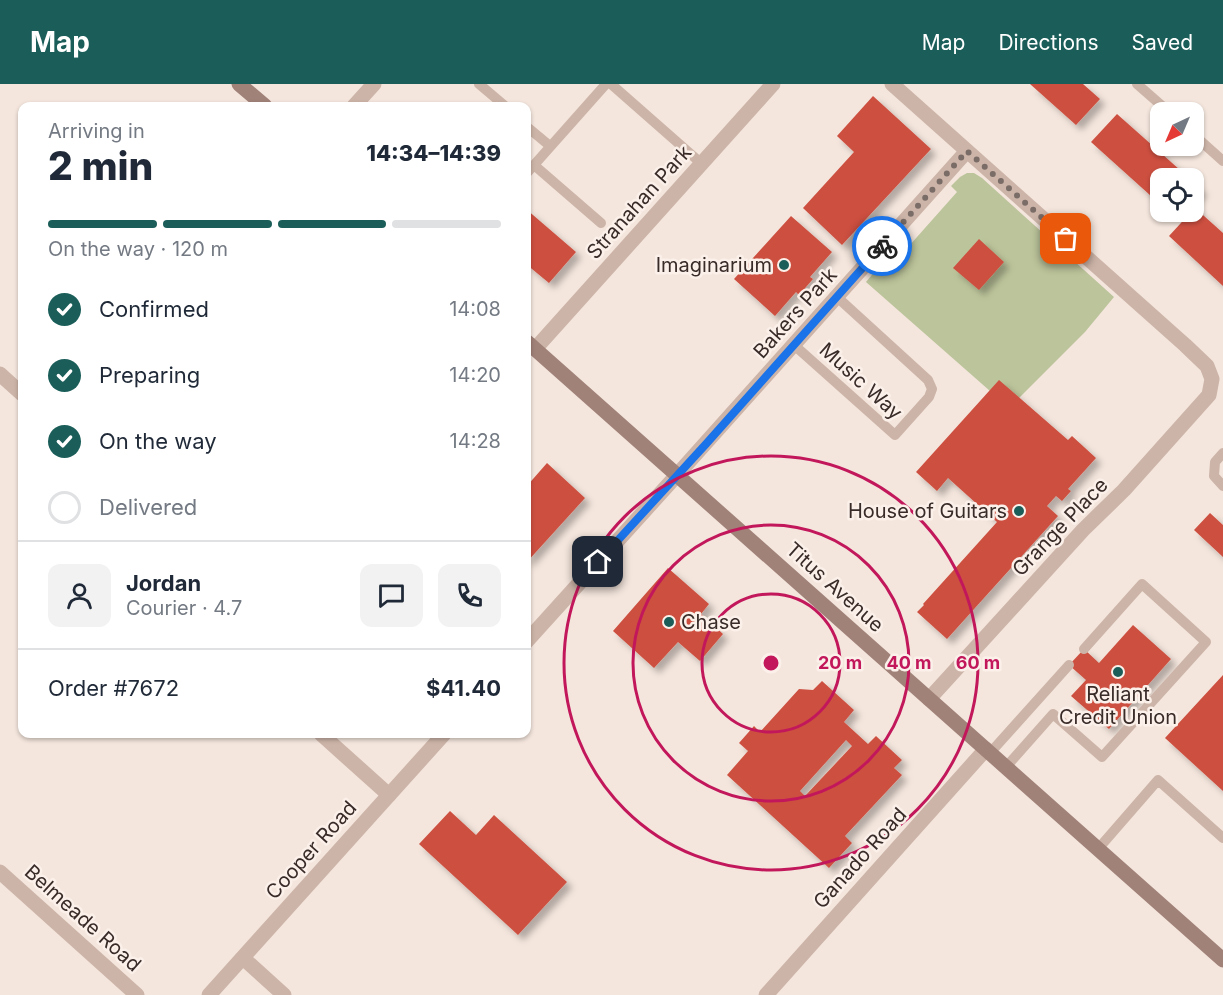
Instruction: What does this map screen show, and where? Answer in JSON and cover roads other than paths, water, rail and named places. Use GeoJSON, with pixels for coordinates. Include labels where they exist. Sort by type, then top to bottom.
{"type":"FeatureCollection","features":[{"type":"Feature","properties":{"kind":"main road"},"geometry":{"type":"LineString","coordinates":[[239,84],[259,102]]}},
{"type":"Feature","properties":{"kind":"main road","name":"Titus Avenue"},"geometry":{"type":"LineString","coordinates":[[531,345],[1223,960]]}},
{"type":"Feature","properties":{"kind":"street"},"geometry":{"type":"LineString","coordinates":[[358,102],[374,84]]}},
{"type":"Feature","properties":{"kind":"street","name":"Stranahan Park"},"geometry":{"type":"LineString","coordinates":[[531,345],[702,164],[773,84]]}},
{"type":"Feature","properties":{"kind":"street"},"geometry":{"type":"LineString","coordinates":[[892,84],[967,151]]}},
{"type":"Feature","properties":{"kind":"street","name":"Bakers Park"},"geometry":{"type":"LineString","coordinates":[[677,475],[967,151]]}},
{"type":"Feature","properties":{"kind":"street","name":"Grange Place"},"geometry":{"type":"LineString","coordinates":[[929,699],[1083,530],[1124,490],[1185,423],[1209,394],[1212,379],[1207,366],[1185,345],[967,151]]}},
{"type":"Feature","properties":{"kind":"street"},"geometry":{"type":"LineString","coordinates":[[0,374],[18,390]]}},
{"type":"Feature","properties":{"kind":"street"},"geometry":{"type":"LineString","coordinates":[[531,636],[677,475]]}},
{"type":"Feature","properties":{"kind":"street"},"geometry":{"type":"LineString","coordinates":[[325,738],[389,795]]}},
{"type":"Feature","properties":{"kind":"street","name":"Cooper Road"},"geometry":{"type":"LineString","coordinates":[[209,995],[440,738]]}},
{"type":"Feature","properties":{"kind":"street","name":"Ganado Road"},"geometry":{"type":"LineString","coordinates":[[766,995],[988,751]]}},
{"type":"Feature","properties":{"kind":"street","name":"Belmeade Road"},"geometry":{"type":"LineString","coordinates":[[0,872],[137,995]]}},
{"type":"Feature","properties":{"kind":"street"},"geometry":{"type":"LineString","coordinates":[[243,958],[284,995]]}},
{"type":"Feature","properties":{"kind":"lane"},"geometry":{"type":"LineString","coordinates":[[479,84],[500,102]]}},
{"type":"Feature","properties":{"kind":"lane"},"geometry":{"type":"LineString","coordinates":[[531,168],[606,84]]}},
{"type":"Feature","properties":{"kind":"lane"},"geometry":{"type":"LineString","coordinates":[[611,84],[702,164]]}},
{"type":"Feature","properties":{"kind":"lane"},"geometry":{"type":"LineString","coordinates":[[1137,84],[1158,102]]}},
{"type":"Feature","properties":{"kind":"lane"},"geometry":{"type":"LineString","coordinates":[[531,130],[550,146]]}},
{"type":"Feature","properties":{"kind":"lane"},"geometry":{"type":"LineString","coordinates":[[1204,144],[1223,161]]}},
{"type":"Feature","properties":{"kind":"lane"},"geometry":{"type":"LineString","coordinates":[[531,170],[601,223]]}},
{"type":"Feature","properties":{"kind":"lane","name":"Music Way"},"geometry":{"type":"LineString","coordinates":[[794,345],[895,435],[929,397],[932,389],[928,380],[837,297]]}},
{"type":"Feature","properties":{"kind":"lane"},"geometry":{"type":"LineString","coordinates":[[1223,453],[1215,462],[1214,476],[1223,486]]}},
{"type":"Feature","properties":{"kind":"lane"},"geometry":{"type":"LineString","coordinates":[[1006,767],[1053,714],[1102,757],[1206,642],[1142,584],[1084,649]]}},
{"type":"Feature","properties":{"kind":"lane"},"geometry":{"type":"LineString","coordinates":[[988,751],[1069,665]]}},
{"type":"Feature","properties":{"kind":"lane"},"geometry":{"type":"LineString","coordinates":[[1098,849],[1158,780],[1223,838]]}},
{"type":"Feature","properties":{"kind":"place","name":"Imaginarium"},"geometry":{"type":"Point","coordinates":[784,265]}},
{"type":"Feature","properties":{"kind":"place","name":"House of Guitars"},"geometry":{"type":"Point","coordinates":[1019,511]}},
{"type":"Feature","properties":{"kind":"place","name":"Chase"},"geometry":{"type":"Point","coordinates":[669,622]}},
{"type":"Feature","properties":{"kind":"place","name":"Reliant Credit Union"},"geometry":{"type":"Point","coordinates":[1118,672]}}]}
